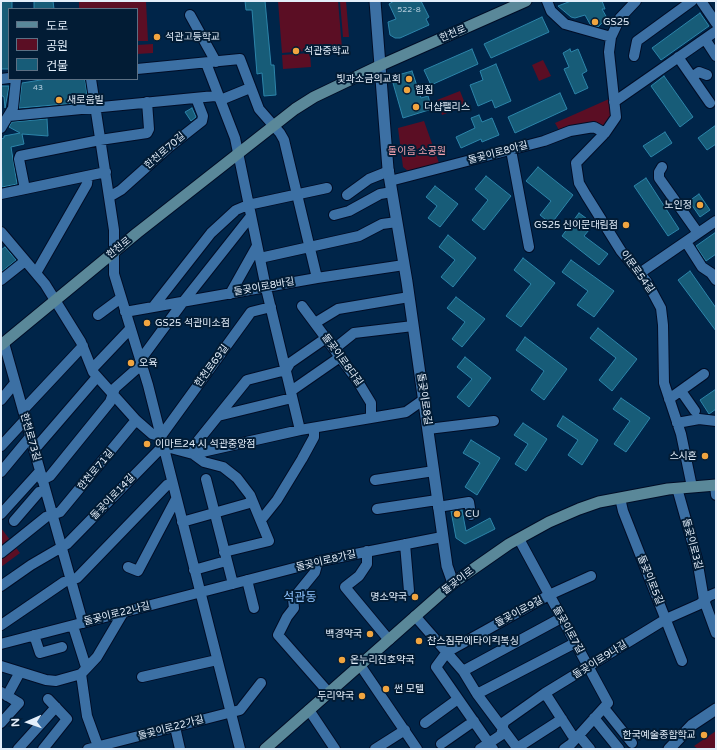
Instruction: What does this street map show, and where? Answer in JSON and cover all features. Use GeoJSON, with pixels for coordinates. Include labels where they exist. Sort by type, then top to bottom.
{"type":"FeatureCollection","features":[{"type":"Feature","properties":{"kind":"main road","name":"한천로"},"geometry":{"type":"LineString","coordinates":[[2,344],[115,251],[239,154],[273,125],[314,97],[379,66],[526,1]]}},
{"type":"Feature","properties":{"kind":"main road","name":"돌곶이로"},"geometry":{"type":"LineString","coordinates":[[265,749],[453,583],[519,539],[549,522],[579,509],[620,498],[677,488],[692,487],[716,489]]}},
{"type":"Feature","properties":{"kind":"street"},"geometry":{"type":"LineString","coordinates":[[375,1],[379,66]]}},
{"type":"Feature","properties":{"kind":"street"},"geometry":{"type":"LineString","coordinates":[[547,1],[551,11],[565,24],[611,37],[620,18],[636,1]]}},
{"type":"Feature","properties":{"kind":"street"},"geometry":{"type":"LineString","coordinates":[[634,56],[637,41],[692,1]]}},
{"type":"Feature","properties":{"kind":"street"},"geometry":{"type":"LineString","coordinates":[[701,1],[716,23]]}},
{"type":"Feature","properties":{"kind":"street"},"geometry":{"type":"LineString","coordinates":[[190,15],[216,62]]}},
{"type":"Feature","properties":{"kind":"street"},"geometry":{"type":"LineString","coordinates":[[614,102],[716,32]]}},
{"type":"Feature","properties":{"kind":"street","name":"이문로54길"},"geometry":{"type":"LineString","coordinates":[[611,37],[610,52],[616,117],[605,133],[576,163],[579,183],[621,251],[647,282],[661,308],[663,325],[664,383],[677,423],[692,487]]}},
{"type":"Feature","properties":{"kind":"street"},"geometry":{"type":"LineString","coordinates":[[705,39],[716,56]]}},
{"type":"Feature","properties":{"kind":"street"},"geometry":{"type":"LineString","coordinates":[[678,57],[710,103]]}},
{"type":"Feature","properties":{"kind":"street"},"geometry":{"type":"LineString","coordinates":[[138,69],[240,59],[261,113],[273,125],[284,140],[317,278]]}},
{"type":"Feature","properties":{"kind":"street"},"geometry":{"type":"LineString","coordinates":[[206,63],[235,138],[266,288],[300,430]]}},
{"type":"Feature","properties":{"kind":"street","name":"돌곶이로8길"},"geometry":{"type":"LineString","coordinates":[[379,66],[390,181],[409,297],[446,566],[453,583]]}},
{"type":"Feature","properties":{"kind":"street"},"geometry":{"type":"LineString","coordinates":[[692,77],[699,72],[706,75]]}},
{"type":"Feature","properties":{"kind":"street"},"geometry":{"type":"LineString","coordinates":[[1,128],[14,104],[16,80]]}},
{"type":"Feature","properties":{"kind":"street"},"geometry":{"type":"LineString","coordinates":[[91,80],[109,197],[115,251],[114,274],[161,436],[199,593],[240,749]]}},
{"type":"Feature","properties":{"kind":"street"},"geometry":{"type":"LineString","coordinates":[[8,116],[215,96],[223,99],[250,88]]}},
{"type":"Feature","properties":{"kind":"street","name":"한천로70길"},"geometry":{"type":"LineString","coordinates":[[109,197],[121,190],[169,146],[202,121],[203,116],[196,98]]}},
{"type":"Feature","properties":{"kind":"street"},"geometry":{"type":"LineString","coordinates":[[25,189],[19,160],[20,156],[100,140],[147,133],[149,130],[147,102]]}},
{"type":"Feature","properties":{"kind":"street","name":"돌곶이로8아길"},"geometry":{"type":"LineString","coordinates":[[390,181],[511,150],[570,131],[594,127],[605,133]]}},
{"type":"Feature","properties":{"kind":"street"},"geometry":{"type":"LineString","coordinates":[[511,150],[529,247]]}},
{"type":"Feature","properties":{"kind":"street"},"geometry":{"type":"LineString","coordinates":[[662,167],[659,172],[659,178],[698,233]]}},
{"type":"Feature","properties":{"kind":"street"},"geometry":{"type":"LineString","coordinates":[[1,194],[106,172]]}},
{"type":"Feature","properties":{"kind":"street"},"geometry":{"type":"LineString","coordinates":[[36,273],[86,184],[88,176]]}},
{"type":"Feature","properties":{"kind":"street"},"geometry":{"type":"LineString","coordinates":[[347,195],[369,179],[390,181]]}},
{"type":"Feature","properties":{"kind":"street"},"geometry":{"type":"LineString","coordinates":[[334,215],[349,211],[380,194],[390,181]]}},
{"type":"Feature","properties":{"kind":"street"},"geometry":{"type":"LineString","coordinates":[[153,307],[221,222],[236,210],[248,205],[327,188]]}},
{"type":"Feature","properties":{"kind":"street"},"geometry":{"type":"LineString","coordinates":[[1,514],[41,476],[50,476],[110,402],[115,388],[141,365],[144,354],[251,216]]}},
{"type":"Feature","properties":{"kind":"street"},"geometry":{"type":"LineString","coordinates":[[640,273],[716,221]]}},
{"type":"Feature","properties":{"kind":"street"},"geometry":{"type":"LineString","coordinates":[[260,258],[359,236],[382,224],[397,222]]}},
{"type":"Feature","properties":{"kind":"street"},"geometry":{"type":"LineString","coordinates":[[1,232],[45,284],[56,300],[83,346],[95,373],[136,420],[152,434],[161,436]]}},
{"type":"Feature","properties":{"kind":"street"},"geometry":{"type":"LineString","coordinates":[[686,242],[702,267],[715,276]]}},
{"type":"Feature","properties":{"kind":"street"},"geometry":{"type":"LineString","coordinates":[[230,294],[257,246]]}},
{"type":"Feature","properties":{"kind":"street"},"geometry":{"type":"LineString","coordinates":[[1,280],[25,261]]}},
{"type":"Feature","properties":{"kind":"street","name":"돌곶이로8바길"},"geometry":{"type":"LineString","coordinates":[[125,312],[317,278],[404,265]]}},
{"type":"Feature","properties":{"kind":"street"},"geometry":{"type":"LineString","coordinates":[[315,323],[338,309],[409,297]]}},
{"type":"Feature","properties":{"kind":"street"},"geometry":{"type":"LineString","coordinates":[[98,315],[121,298]]}},
{"type":"Feature","properties":{"kind":"street","name":"돌곶이로8다길"},"geometry":{"type":"LineString","coordinates":[[302,306],[337,353],[371,403],[371,418]]}},
{"type":"Feature","properties":{"kind":"street","name":"한천로69길"},"geometry":{"type":"LineString","coordinates":[[161,436],[251,312],[271,307]]}},
{"type":"Feature","properties":{"kind":"street"},"geometry":{"type":"LineString","coordinates":[[218,416],[292,394],[337,353],[354,333],[413,326]]}},
{"type":"Feature","properties":{"kind":"street"},"geometry":{"type":"LineString","coordinates":[[34,450],[130,329]]}},
{"type":"Feature","properties":{"kind":"street"},"geometry":{"type":"LineString","coordinates":[[193,454],[193,447],[247,380],[286,370],[290,363],[326,338]]}},
{"type":"Feature","properties":{"kind":"street","name":"한천로73길"},"geometry":{"type":"LineString","coordinates":[[2,344],[15,383],[70,580],[78,624],[87,716],[99,748]]}},
{"type":"Feature","properties":{"kind":"street"},"geometry":{"type":"LineString","coordinates":[[1,446],[24,415],[83,346]]}},
{"type":"Feature","properties":{"kind":"street"},"geometry":{"type":"LineString","coordinates":[[669,399],[704,374]]}},
{"type":"Feature","properties":{"kind":"street"},"geometry":{"type":"LineString","coordinates":[[1,400],[15,383]]}},
{"type":"Feature","properties":{"kind":"street"},"geometry":{"type":"LineString","coordinates":[[681,391],[695,411]]}},
{"type":"Feature","properties":{"kind":"street"},"geometry":{"type":"LineString","coordinates":[[193,454],[300,430],[406,412],[423,400]]}},
{"type":"Feature","properties":{"kind":"street"},"geometry":{"type":"LineString","coordinates":[[677,423],[699,419],[716,421]]}},
{"type":"Feature","properties":{"kind":"street","name":"한천로71길"},"geometry":{"type":"LineString","coordinates":[[1,553],[46,517],[60,512],[136,420]]}},
{"type":"Feature","properties":{"kind":"street"},"geometry":{"type":"LineString","coordinates":[[428,429],[494,421]]}},
{"type":"Feature","properties":{"kind":"street"},"geometry":{"type":"LineString","coordinates":[[261,520],[277,500],[302,459],[314,437],[314,428]]}},
{"type":"Feature","properties":{"kind":"street"},"geometry":{"type":"LineString","coordinates":[[1,472],[30,438]]}},
{"type":"Feature","properties":{"kind":"street"},"geometry":{"type":"LineString","coordinates":[[163,446],[193,454],[204,462],[223,467],[237,478],[253,502],[270,541],[225,556],[194,570]]}},
{"type":"Feature","properties":{"kind":"street","name":"돌곶이로14길"},"geometry":{"type":"LineString","coordinates":[[1,586],[67,544],[163,446]]}},
{"type":"Feature","properties":{"kind":"street"},"geometry":{"type":"LineString","coordinates":[[375,480],[434,472]]}},
{"type":"Feature","properties":{"kind":"street"},"geometry":{"type":"LineString","coordinates":[[206,479],[233,584]]}},
{"type":"Feature","properties":{"kind":"street"},"geometry":{"type":"LineString","coordinates":[[1,625],[64,582],[76,578],[167,485],[172,483]]}},
{"type":"Feature","properties":{"kind":"street","name":"돌곶이로3길"},"geometry":{"type":"LineString","coordinates":[[677,488],[697,559],[704,600],[716,633]]}},
{"type":"Feature","properties":{"kind":"street"},"geometry":{"type":"LineString","coordinates":[[14,521],[39,492],[45,491]]}},
{"type":"Feature","properties":{"kind":"street","name":"돌곶이로5길"},"geometry":{"type":"LineString","coordinates":[[620,498],[623,511],[682,661]]}},
{"type":"Feature","properties":{"kind":"street"},"geometry":{"type":"LineString","coordinates":[[128,567],[138,571],[176,499]]}},
{"type":"Feature","properties":{"kind":"street"},"geometry":{"type":"LineString","coordinates":[[182,522],[253,502]]}},
{"type":"Feature","properties":{"kind":"street"},"geometry":{"type":"LineString","coordinates":[[377,509],[438,503],[469,502],[471,515]]}},
{"type":"Feature","properties":{"kind":"street","name":"돌곶이로8가길"},"geometry":{"type":"LineString","coordinates":[[199,593],[318,561],[442,536]]}},
{"type":"Feature","properties":{"kind":"street","name":"돌곶이로7길"},"geometry":{"type":"LineString","coordinates":[[519,539],[608,703],[604,708],[632,743]]}},
{"type":"Feature","properties":{"kind":"street"},"geometry":{"type":"LineString","coordinates":[[405,544],[409,591]]}},
{"type":"Feature","properties":{"kind":"street"},"geometry":{"type":"LineString","coordinates":[[367,551],[367,564],[359,576],[345,587],[389,640]]}},
{"type":"Feature","properties":{"kind":"street"},"geometry":{"type":"LineString","coordinates":[[318,561],[315,572],[293,599],[294,608],[286,617],[278,635],[329,693]]}},
{"type":"Feature","properties":{"kind":"street","name":"돌곶이로7길"},"geometry":{"type":"LineString","coordinates":[[549,596],[591,576]]}},
{"type":"Feature","properties":{"kind":"street"},"geometry":{"type":"LineString","coordinates":[[247,580],[254,608]]}},
{"type":"Feature","properties":{"kind":"street"},"geometry":{"type":"LineString","coordinates":[[704,600],[716,592]]}},
{"type":"Feature","properties":{"kind":"street","name":"돌곶이로22나길"},"geometry":{"type":"LineString","coordinates":[[1,644],[199,593]]}},
{"type":"Feature","properties":{"kind":"street","name":"돌곶이로9길"},"geometry":{"type":"LineString","coordinates":[[447,652],[549,596]]}},
{"type":"Feature","properties":{"kind":"street","name":"돌곶이로9나길"},"geometry":{"type":"LineString","coordinates":[[487,747],[501,735],[501,728],[504,722],[545,693],[666,619],[700,604],[704,600]]}},
{"type":"Feature","properties":{"kind":"street"},"geometry":{"type":"LineString","coordinates":[[1,666],[46,680],[56,681],[83,670],[97,657],[124,613]]}},
{"type":"Feature","properties":{"kind":"street"},"geometry":{"type":"LineString","coordinates":[[415,616],[462,671],[517,749],[562,719]]}},
{"type":"Feature","properties":{"kind":"street"},"geometry":{"type":"LineString","coordinates":[[462,671],[561,618]]}},
{"type":"Feature","properties":{"kind":"street"},"geometry":{"type":"LineString","coordinates":[[34,635],[40,653],[62,647]]}},
{"type":"Feature","properties":{"kind":"street"},"geometry":{"type":"LineString","coordinates":[[477,694],[575,643]]}},
{"type":"Feature","properties":{"kind":"street"},"geometry":{"type":"LineString","coordinates":[[447,652],[436,667],[474,721],[487,747]]}},
{"type":"Feature","properties":{"kind":"street"},"geometry":{"type":"LineString","coordinates":[[142,677],[217,660]]}},
{"type":"Feature","properties":{"kind":"street"},"geometry":{"type":"LineString","coordinates":[[360,665],[417,749]]}},
{"type":"Feature","properties":{"kind":"street"},"geometry":{"type":"LineString","coordinates":[[1,723],[20,703],[4,694],[20,672]]}},
{"type":"Feature","properties":{"kind":"street"},"geometry":{"type":"LineString","coordinates":[[230,712],[240,710],[261,684]]}},
{"type":"Feature","properties":{"kind":"street"},"geometry":{"type":"LineString","coordinates":[[545,693],[572,735],[581,738],[590,749]]}},
{"type":"Feature","properties":{"kind":"street"},"geometry":{"type":"LineString","coordinates":[[43,749],[68,719],[48,699]]}},
{"type":"Feature","properties":{"kind":"street"},"geometry":{"type":"LineString","coordinates":[[425,723],[458,699]]}},
{"type":"Feature","properties":{"kind":"street"},"geometry":{"type":"LineString","coordinates":[[18,749],[56,707]]}},
{"type":"Feature","properties":{"kind":"street"},"geometry":{"type":"LineString","coordinates":[[564,749],[604,708]]}},
{"type":"Feature","properties":{"kind":"street"},"geometry":{"type":"LineString","coordinates":[[669,749],[692,725],[716,709]]}},
{"type":"Feature","properties":{"kind":"street"},"geometry":{"type":"LineString","coordinates":[[309,710],[336,749]]}},
{"type":"Feature","properties":{"kind":"street","name":"돌곶이로22가길"},"geometry":{"type":"LineString","coordinates":[[88,749],[99,748],[230,712]]}},
{"type":"Feature","properties":{"kind":"street"},"geometry":{"type":"LineString","coordinates":[[594,718],[619,749]]}},
{"type":"Feature","properties":{"kind":"street"},"geometry":{"type":"LineString","coordinates":[[441,744],[474,721]]}},
{"type":"Feature","properties":{"kind":"street"},"geometry":{"type":"LineString","coordinates":[[175,727],[180,749]]}},
{"type":"Feature","properties":{"kind":"street"},"geometry":{"type":"LineString","coordinates":[[375,749],[405,730]]}},
{"type":"Feature","properties":{"kind":"green space"},"geometry":{"type":"Polygon","coordinates":[[[79,1],[146,1],[148,41],[138,41],[138,8],[79,8],[79,1]]]}},
{"type":"Feature","properties":{"kind":"green space"},"geometry":{"type":"Polygon","coordinates":[[[278,1],[338,1],[342,48],[282,53],[278,1]]]}},
{"type":"Feature","properties":{"kind":"green space"},"geometry":{"type":"Polygon","coordinates":[[[340,1],[346,1],[349,37],[343,37],[340,1]]]}},
{"type":"Feature","properties":{"kind":"green space"},"geometry":{"type":"Polygon","coordinates":[[[153,44],[153,53],[138,54],[138,45],[153,44]]]}},
{"type":"Feature","properties":{"kind":"green space"},"geometry":{"type":"Polygon","coordinates":[[[310,53],[311,67],[283,69],[282,55],[310,53]]]}},
{"type":"Feature","properties":{"kind":"green space"},"geometry":{"type":"Polygon","coordinates":[[[543,60],[551,76],[539,81],[532,65],[543,60]]]}},
{"type":"Feature","properties":{"kind":"green space"},"geometry":{"type":"Polygon","coordinates":[[[460,91],[466,106],[442,115],[437,100],[460,91]]]}},
{"type":"Feature","properties":{"kind":"green space"},"geometry":{"type":"Polygon","coordinates":[[[609,99],[611,117],[604,127],[559,130],[555,123],[609,99]]]}},
{"type":"Feature","properties":{"kind":"green space","name":"돌이음 소공원"},"geometry":{"type":"Polygon","coordinates":[[[424,121],[439,163],[408,171],[403,167],[398,128],[424,121]]]}},
{"type":"Feature","properties":{"kind":"green space"},"geometry":{"type":"Polygon","coordinates":[[[1,528],[20,553],[1,567],[1,528]]]}},
{"type":"Feature","properties":{"kind":"green space"},"geometry":{"type":"Polygon","coordinates":[[[716,731],[716,749],[698,749],[694,746],[716,731]]]}},
{"type":"Feature","properties":{"kind":"building"},"geometry":{"type":"Polygon","coordinates":[[[1,1],[12,1],[12,8],[8,8],[8,69],[1,69],[1,1]]]}},
{"type":"Feature","properties":{"kind":"building"},"geometry":{"type":"Polygon","coordinates":[[[34,1],[53,1],[54,8],[34,8],[34,1]]]}},
{"type":"Feature","properties":{"kind":"building"},"geometry":{"type":"Polygon","coordinates":[[[245,1],[265,1],[271,65],[274,65],[276,95],[264,96],[262,73],[257,74],[252,10],[246,10],[245,1]]]}},
{"type":"Feature","properties":{"kind":"building"},"geometry":{"type":"Polygon","coordinates":[[[394,1],[421,1],[429,17],[426,19],[429,25],[400,38],[395,38],[390,35],[388,22],[396,19],[389,4],[394,1]]]}},
{"type":"Feature","properties":{"kind":"building"},"geometry":{"type":"Polygon","coordinates":[[[571,1],[602,1],[605,9],[602,9],[607,18],[598,27],[590,24],[585,15],[575,18],[571,17],[558,6],[571,1]]]}},
{"type":"Feature","properties":{"kind":"building"},"geometry":{"type":"Polygon","coordinates":[[[700,13],[709,26],[661,60],[652,48],[700,13]]]}},
{"type":"Feature","properties":{"kind":"building"},"geometry":{"type":"Polygon","coordinates":[[[542,17],[549,32],[491,58],[484,44],[542,17]]]}},
{"type":"Feature","properties":{"kind":"building"},"geometry":{"type":"Polygon","coordinates":[[[472,49],[478,64],[431,85],[424,70],[472,49]]]}},
{"type":"Feature","properties":{"kind":"building"},"geometry":{"type":"Polygon","coordinates":[[[570,49],[571,52],[578,49],[587,71],[582,74],[588,88],[575,94],[564,69],[569,67],[563,53],[570,49]]]}},
{"type":"Feature","properties":{"kind":"building"},"geometry":{"type":"Polygon","coordinates":[[[496,64],[511,101],[495,108],[492,100],[478,106],[470,85],[483,80],[480,71],[496,64]]]}},
{"type":"Feature","properties":{"kind":"building"},"geometry":{"type":"Polygon","coordinates":[[[412,71],[421,98],[428,96],[432,109],[403,118],[393,83],[398,75],[412,71]]]}},
{"type":"Feature","properties":{"kind":"building"},"geometry":{"type":"Polygon","coordinates":[[[664,76],[693,117],[680,127],[651,86],[664,76]]]}},
{"type":"Feature","properties":{"kind":"building"},"geometry":{"type":"Polygon","coordinates":[[[41,80],[85,80],[88,102],[19,108],[22,83],[41,80]]]}},
{"type":"Feature","properties":{"kind":"building"},"geometry":{"type":"Polygon","coordinates":[[[1,86],[9,86],[5,108],[4,97],[1,95],[1,86]]]}},
{"type":"Feature","properties":{"kind":"building"},"geometry":{"type":"Polygon","coordinates":[[[560,93],[567,109],[515,133],[508,117],[560,93]]]}},
{"type":"Feature","properties":{"kind":"building"},"geometry":{"type":"Polygon","coordinates":[[[192,108],[196,117],[191,121],[185,112],[192,108]]]}},
{"type":"Feature","properties":{"kind":"building"},"geometry":{"type":"Polygon","coordinates":[[[479,115],[482,122],[492,118],[499,135],[482,142],[481,139],[461,148],[456,137],[475,128],[471,118],[479,115]]]}},
{"type":"Feature","properties":{"kind":"building"},"geometry":{"type":"Polygon","coordinates":[[[47,119],[48,136],[22,134],[24,144],[11,147],[17,184],[2,187],[1,139],[4,138],[4,136],[20,133],[9,127],[12,122],[47,119]]]}},
{"type":"Feature","properties":{"kind":"building"},"geometry":{"type":"Polygon","coordinates":[[[716,125],[716,144],[707,150],[698,138],[716,125]]]}},
{"type":"Feature","properties":{"kind":"building"},"geometry":{"type":"Polygon","coordinates":[[[665,132],[672,143],[651,157],[643,146],[665,132]]]}},
{"type":"Feature","properties":{"kind":"building"},"geometry":{"type":"Polygon","coordinates":[[[538,167],[573,195],[551,224],[540,215],[551,201],[526,181],[538,167]]]}},
{"type":"Feature","properties":{"kind":"building"},"geometry":{"type":"Polygon","coordinates":[[[486,176],[511,196],[484,230],[472,220],[488,200],[475,189],[486,176]]]}},
{"type":"Feature","properties":{"kind":"building"},"geometry":{"type":"Polygon","coordinates":[[[646,178],[679,229],[668,236],[634,186],[646,178]]]}},
{"type":"Feature","properties":{"kind":"building"},"geometry":{"type":"Polygon","coordinates":[[[435,186],[458,204],[440,227],[428,218],[437,206],[426,197],[435,186]]]}},
{"type":"Feature","properties":{"kind":"building","name":"노인정"},"geometry":{"type":"Polygon","coordinates":[[[699,194],[710,210],[700,217],[689,201],[699,194]]]}},
{"type":"Feature","properties":{"kind":"building"},"geometry":{"type":"Polygon","coordinates":[[[579,213],[594,224],[584,236],[608,254],[599,265],[562,236],[579,213]]]}},
{"type":"Feature","properties":{"kind":"building"},"geometry":{"type":"Polygon","coordinates":[[[716,232],[716,254],[706,261],[696,246],[716,232]]]}},
{"type":"Feature","properties":{"kind":"building"},"geometry":{"type":"Polygon","coordinates":[[[448,235],[476,258],[453,287],[441,277],[455,260],[439,247],[448,235]]]}},
{"type":"Feature","properties":{"kind":"building"},"geometry":{"type":"Polygon","coordinates":[[[5,247],[16,260],[1,272],[1,250],[5,247]]]}},
{"type":"Feature","properties":{"kind":"building"},"geometry":{"type":"Polygon","coordinates":[[[523,258],[555,283],[521,327],[506,316],[531,284],[514,270],[523,258]]]}},
{"type":"Feature","properties":{"kind":"building"},"geometry":{"type":"Polygon","coordinates":[[[571,260],[614,291],[594,317],[577,305],[588,291],[562,272],[571,260]]]}},
{"type":"Feature","properties":{"kind":"building"},"geometry":{"type":"Polygon","coordinates":[[[690,271],[716,308],[716,331],[678,280],[690,271]]]}},
{"type":"Feature","properties":{"kind":"building"},"geometry":{"type":"Polygon","coordinates":[[[456,297],[485,319],[462,347],[452,339],[465,322],[447,308],[456,297]]]}},
{"type":"Feature","properties":{"kind":"building"},"geometry":{"type":"Polygon","coordinates":[[[598,328],[637,359],[612,391],[599,380],[616,358],[590,338],[598,328]]]}},
{"type":"Feature","properties":{"kind":"building"},"geometry":{"type":"Polygon","coordinates":[[[525,337],[567,369],[544,400],[531,390],[544,371],[516,350],[525,337]]]}},
{"type":"Feature","properties":{"kind":"building"},"geometry":{"type":"Polygon","coordinates":[[[465,357],[491,378],[469,407],[457,397],[472,379],[457,367],[465,357]]]}},
{"type":"Feature","properties":{"kind":"building"},"geometry":{"type":"Polygon","coordinates":[[[716,389],[716,409],[709,414],[700,400],[716,389]]]}},
{"type":"Feature","properties":{"kind":"building"},"geometry":{"type":"Polygon","coordinates":[[[621,398],[650,418],[626,452],[614,444],[630,421],[613,409],[621,398]]]}},
{"type":"Feature","properties":{"kind":"building"},"geometry":{"type":"Polygon","coordinates":[[[563,416],[598,440],[582,465],[568,455],[578,440],[557,426],[563,416]]]}},
{"type":"Feature","properties":{"kind":"building"},"geometry":{"type":"Polygon","coordinates":[[[523,423],[547,439],[526,471],[515,464],[528,444],[514,435],[523,423]]]}},
{"type":"Feature","properties":{"kind":"building"},"geometry":{"type":"Polygon","coordinates":[[[471,440],[500,458],[477,495],[465,487],[480,463],[463,453],[471,440]]]}},
{"type":"Feature","properties":{"kind":"building"},"geometry":{"type":"Polygon","coordinates":[[[462,510],[466,531],[490,518],[495,529],[465,544],[456,538],[451,511],[462,510]]]}},
{"type":"Feature","properties":{"kind":"place","name":"GS25"},"geometry":{"type":"Point","coordinates":[595,22]}},
{"type":"Feature","properties":{"kind":"place","name":"석관고등학교"},"geometry":{"type":"Point","coordinates":[157,37]}},
{"type":"Feature","properties":{"kind":"place","name":"석관중학교"},"geometry":{"type":"Point","coordinates":[296,51]}},
{"type":"Feature","properties":{"kind":"place","name":"빛과소금의교회"},"geometry":{"type":"Point","coordinates":[409,79]}},
{"type":"Feature","properties":{"kind":"place","name":"힙짐"},"geometry":{"type":"Point","coordinates":[407,90]}},
{"type":"Feature","properties":{"kind":"place","name":"새로움빌"},"geometry":{"type":"Point","coordinates":[59,100]}},
{"type":"Feature","properties":{"kind":"place","name":"더샵팰리스"},"geometry":{"type":"Point","coordinates":[416,107]}},
{"type":"Feature","properties":{"kind":"place","name":"노인정"},"geometry":{"type":"Point","coordinates":[700,205]}},
{"type":"Feature","properties":{"kind":"place","name":"GS25 신이문대림점"},"geometry":{"type":"Point","coordinates":[626,225]}},
{"type":"Feature","properties":{"kind":"place","name":"GS25 석관미소점"},"geometry":{"type":"Point","coordinates":[147,323]}},
{"type":"Feature","properties":{"kind":"place","name":"오육"},"geometry":{"type":"Point","coordinates":[131,363]}},
{"type":"Feature","properties":{"kind":"place","name":"이마트24 시 석관중앙점"},"geometry":{"type":"Point","coordinates":[147,444]}},
{"type":"Feature","properties":{"kind":"place","name":"스시혼"},"geometry":{"type":"Point","coordinates":[705,456]}},
{"type":"Feature","properties":{"kind":"place","name":"CU"},"geometry":{"type":"Point","coordinates":[457,514]}},
{"type":"Feature","properties":{"kind":"place","name":"명소약국"},"geometry":{"type":"Point","coordinates":[415,597]}},
{"type":"Feature","properties":{"kind":"place","name":"백경약국"},"geometry":{"type":"Point","coordinates":[370,634]}},
{"type":"Feature","properties":{"kind":"place","name":"찬스짐무에타이킥복싱"},"geometry":{"type":"Point","coordinates":[419,641]}},
{"type":"Feature","properties":{"kind":"place","name":"온누리진호약국"},"geometry":{"type":"Point","coordinates":[342,660]}},
{"type":"Feature","properties":{"kind":"place","name":"썬 모텔"},"geometry":{"type":"Point","coordinates":[386,689]}},
{"type":"Feature","properties":{"kind":"place","name":"두리약국"},"geometry":{"type":"Point","coordinates":[362,696]}},
{"type":"Feature","properties":{"kind":"place","name":"한국예술종합학교"},"geometry":{"type":"Point","coordinates":[704,735]}},
{"type":"Feature","properties":{"kind":"district","name":"석관동"},"geometry":{"type":"Point","coordinates":[300,598]}}]}
